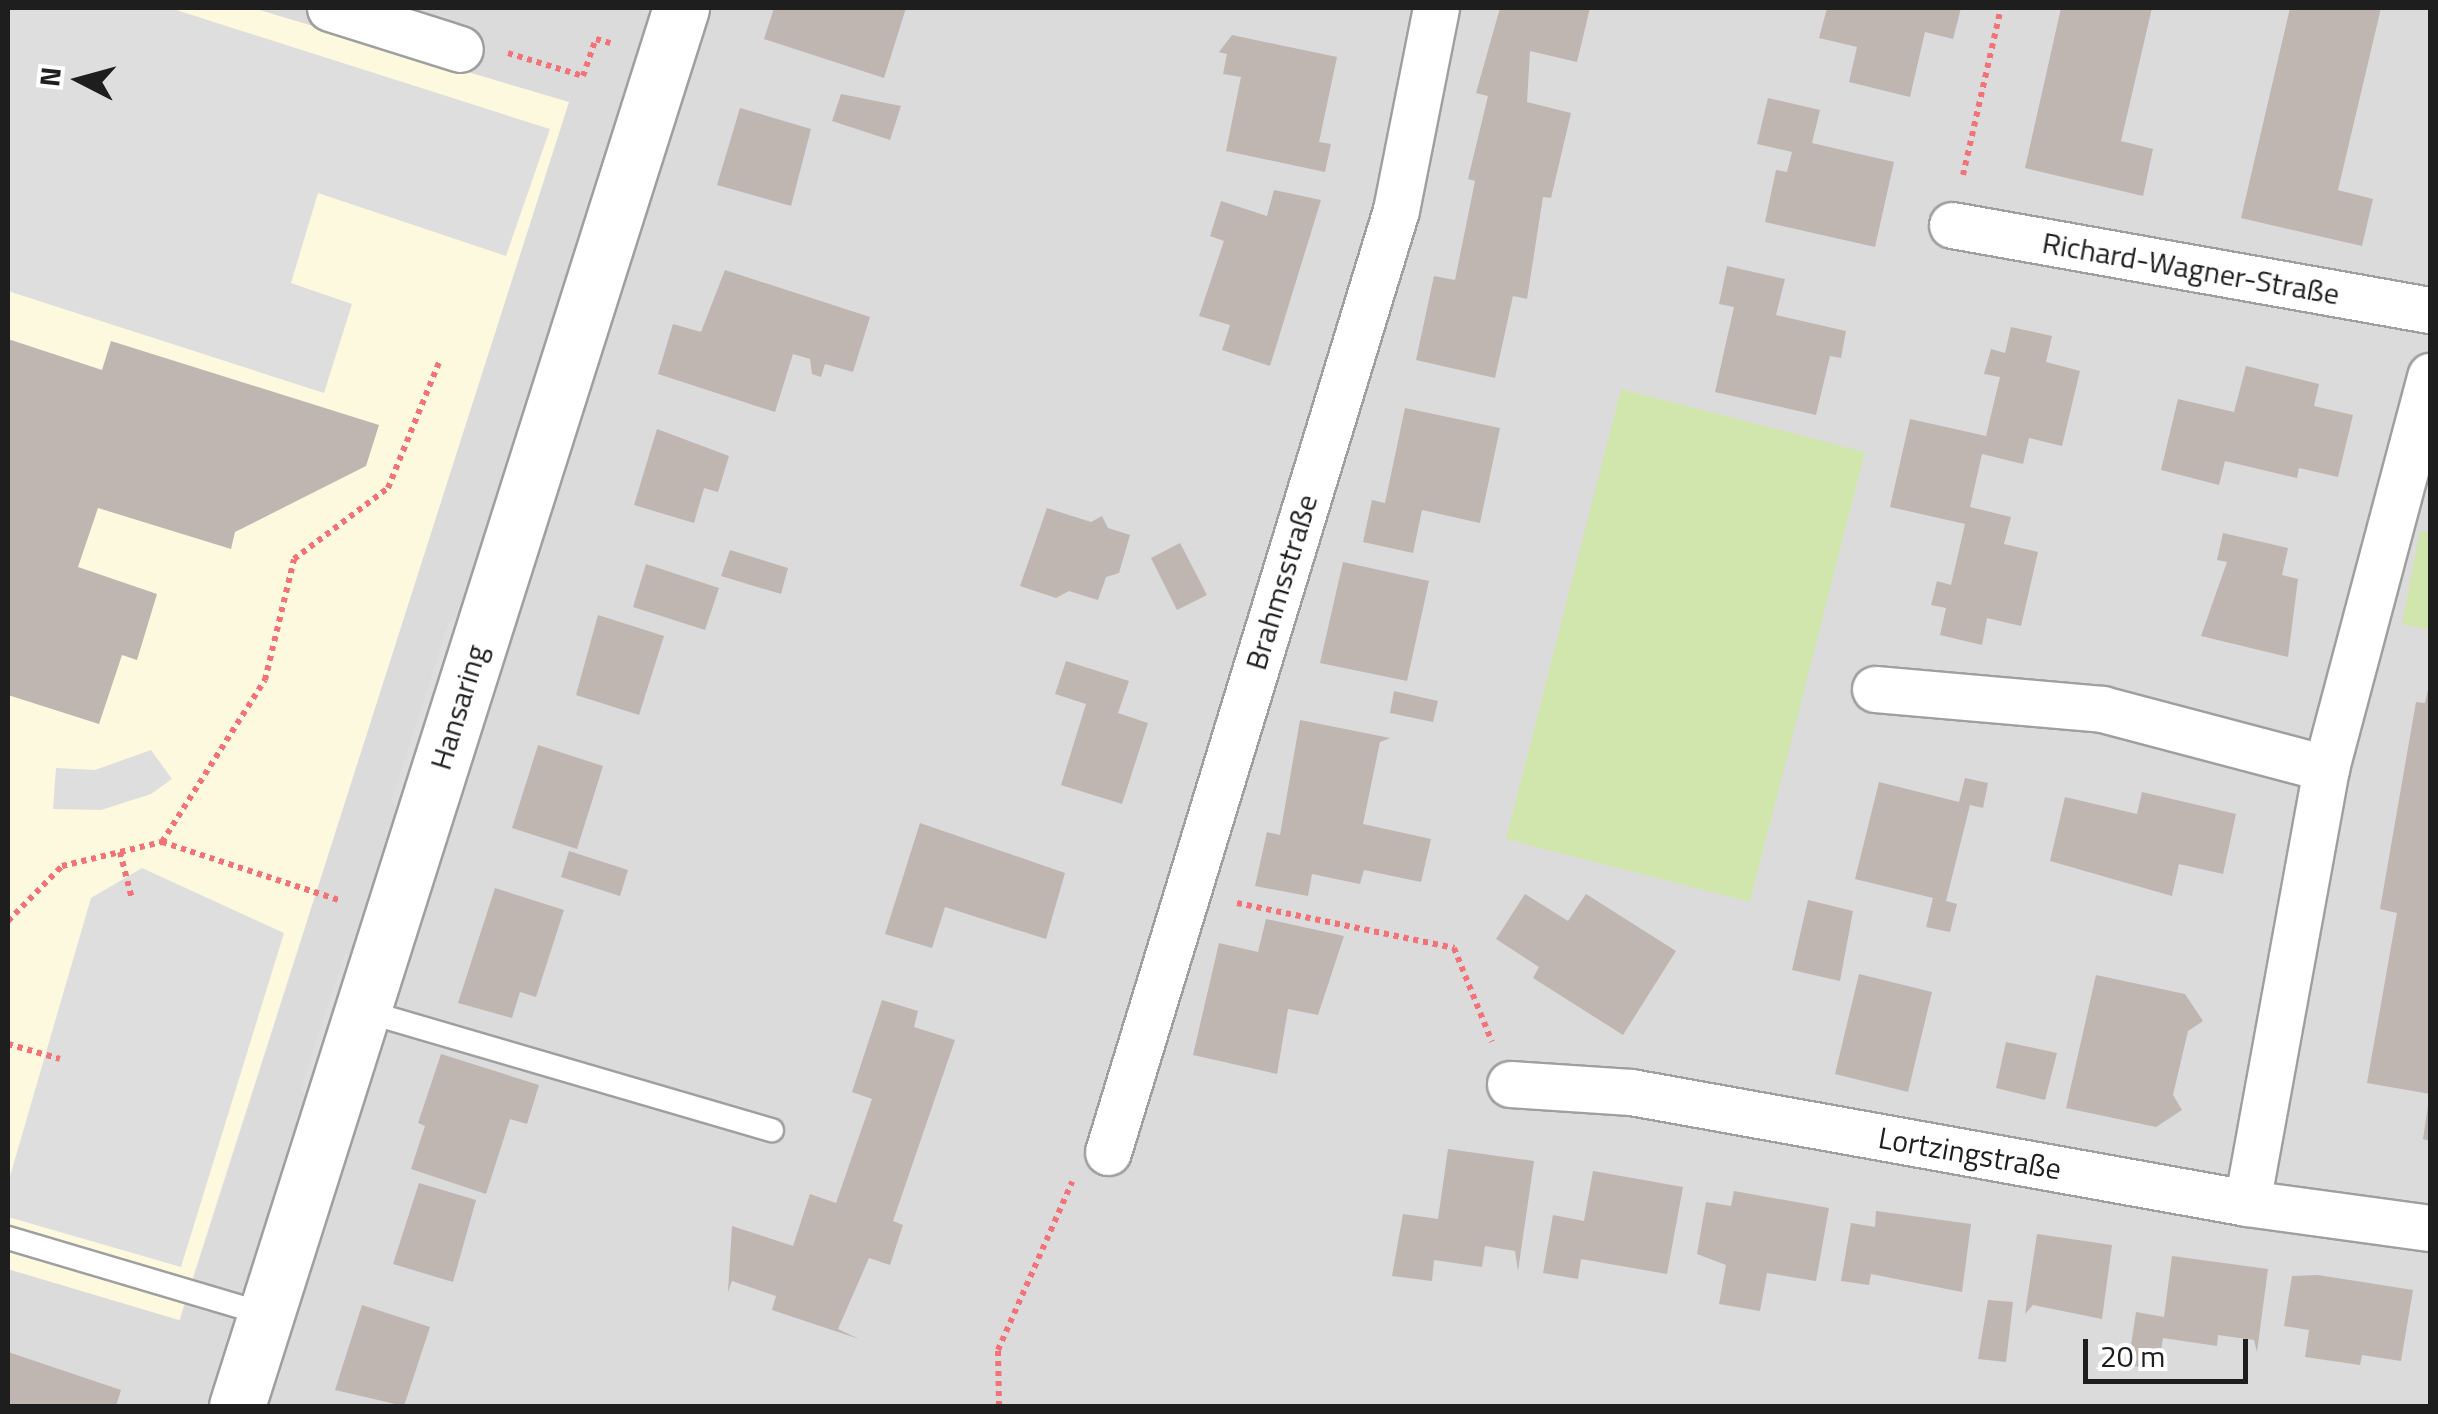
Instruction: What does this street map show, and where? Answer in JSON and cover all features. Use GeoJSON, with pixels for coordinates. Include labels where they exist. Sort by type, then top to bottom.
{"type":"FeatureCollection","features":[{"type":"Feature","properties":{"kind":"street"},"geometry":{"type":"LineString","coordinates":[[330,8],[460,49]]}},
{"type":"Feature","properties":{"kind":"street","name":"Hansaring"},"geometry":{"type":"LineString","coordinates":[[237,1406],[681,8]]}},
{"type":"Feature","properties":{"kind":"street","name":"Brahmsstraße"},"geometry":{"type":"LineString","coordinates":[[1108,1152],[1396,210],[1436,8]]}},
{"type":"Feature","properties":{"kind":"street","name":"Richard-Wagner-Straße"},"geometry":{"type":"LineString","coordinates":[[1952,225],[2430,310]]}},
{"type":"Feature","properties":{"kind":"street"},"geometry":{"type":"LineString","coordinates":[[2247,1203],[2326,768],[2430,376]]}},
{"type":"Feature","properties":{"kind":"street"},"geometry":{"type":"LineString","coordinates":[[1875,689],[2102,709],[2326,768]]}},
{"type":"Feature","properties":{"kind":"street","name":"Lortzingstraße"},"geometry":{"type":"LineString","coordinates":[[1510,1084],[1631,1092],[2247,1203],[2430,1228]]}},
{"type":"Feature","properties":{"kind":"lane"},"geometry":{"type":"LineString","coordinates":[[364,1011],[772,1130]]}},
{"type":"Feature","properties":{"kind":"lane"},"geometry":{"type":"LineString","coordinates":[[8,1238],[268,1316]]}},
{"type":"Feature","properties":{"kind":"path"},"geometry":{"type":"LineString","coordinates":[[1952,225],[2001,8]]}},
{"type":"Feature","properties":{"kind":"path"},"geometry":{"type":"LineString","coordinates":[[460,49],[484,46],[583,76],[596,39],[664,60]]}},
{"type":"Feature","properties":{"kind":"path"},"geometry":{"type":"LineString","coordinates":[[162,842],[265,680],[294,559],[388,488],[440,360]]}},
{"type":"Feature","properties":{"kind":"path"},"geometry":{"type":"LineString","coordinates":[[8,921],[62,866],[162,842],[392,918]]}},
{"type":"Feature","properties":{"kind":"path"},"geometry":{"type":"LineString","coordinates":[[120,852],[132,899]]}},
{"type":"Feature","properties":{"kind":"path"},"geometry":{"type":"LineString","coordinates":[[1185,892],[1454,948],[1510,1084]]}},
{"type":"Feature","properties":{"kind":"path"},"geometry":{"type":"LineString","coordinates":[[8,1044],[60,1059]]}},
{"type":"Feature","properties":{"kind":"path"},"geometry":{"type":"LineString","coordinates":[[999,1406],[998,1350],[1068,1185],[1108,1152]]}},
{"type":"Feature","properties":{"kind":"shaded area"},"geometry":{"type":"Polygon","coordinates":[[[8,8],[252,8],[569,102],[179,1320],[8,1269],[8,8]]]}},
{"type":"Feature","properties":{"kind":"shaded area"},"geometry":{"type":"Polygon","coordinates":[[[8,8],[170,8],[550,129],[506,256],[318,193],[291,283],[352,304],[324,393],[8,291],[8,8]]]}},
{"type":"Feature","properties":{"kind":"shaded area"},"geometry":{"type":"Polygon","coordinates":[[[252,8],[2430,8],[2430,1406],[8,1406],[8,1269],[180,1320],[568,103],[252,8]]]}},
{"type":"Feature","properties":{"kind":"shaded area"},"geometry":{"type":"Polygon","coordinates":[[[468,611],[400,819],[392,799],[449,622],[468,611]]]}},
{"type":"Feature","properties":{"kind":"shaded area"},"geometry":{"type":"Polygon","coordinates":[[[151,750],[172,779],[151,794],[101,810],[53,809],[56,768],[95,770],[151,750]]]}},
{"type":"Feature","properties":{"kind":"shaded area"},"geometry":{"type":"Polygon","coordinates":[[[142,868],[284,933],[181,1267],[8,1217],[8,1183],[91,898],[142,868]]]}},
{"type":"Feature","properties":{"kind":"shaded area"},"geometry":{"type":"Polygon","coordinates":[[[345,953],[362,958],[313,1106],[301,1088],[345,953]]]}},
{"type":"Feature","properties":{"kind":"green space"},"geometry":{"type":"Polygon","coordinates":[[[1621,389],[1865,452],[1750,902],[1506,839],[1621,389]]]}},
{"type":"Feature","properties":{"kind":"green space"},"geometry":{"type":"Polygon","coordinates":[[[2420,531],[2430,533],[2430,630],[2402,624],[2420,531]]]}},
{"type":"Feature","properties":{"kind":"building"},"geometry":{"type":"Polygon","coordinates":[[[774,8],[906,8],[884,78],[764,39],[774,8]]]}},
{"type":"Feature","properties":{"kind":"building"},"geometry":{"type":"Polygon","coordinates":[[[1500,8],[1590,8],[1577,62],[1530,51],[1527,102],[1571,113],[1551,198],[1543,197],[1527,299],[1513,296],[1495,378],[1416,360],[1434,276],[1455,280],[1475,181],[1468,179],[1488,96],[1476,93],[1500,8]]]}},
{"type":"Feature","properties":{"kind":"building"},"geometry":{"type":"Polygon","coordinates":[[[1827,8],[1961,8],[1953,39],[1925,32],[1910,97],[1849,82],[1857,47],[1819,38],[1827,8]]]}},
{"type":"Feature","properties":{"kind":"building"},"geometry":{"type":"Polygon","coordinates":[[[2061,8],[2152,8],[2121,141],[2153,149],[2143,196],[2025,168],[2061,8]]]}},
{"type":"Feature","properties":{"kind":"building"},"geometry":{"type":"Polygon","coordinates":[[[2290,8],[2381,8],[2338,190],[2373,199],[2362,246],[2241,218],[2290,8]]]}},
{"type":"Feature","properties":{"kind":"building"},"geometry":{"type":"Polygon","coordinates":[[[1232,35],[1337,57],[1319,142],[1331,144],[1325,172],[1226,151],[1241,77],[1223,74],[1227,54],[1219,52],[1232,35]]]}},
{"type":"Feature","properties":{"kind":"building"},"geometry":{"type":"Polygon","coordinates":[[[841,94],[901,106],[890,140],[832,121],[841,94]]]}},
{"type":"Feature","properties":{"kind":"building"},"geometry":{"type":"Polygon","coordinates":[[[1768,98],[1820,110],[1812,143],[1894,162],[1875,247],[1765,222],[1776,170],[1787,172],[1792,152],[1757,144],[1768,98]]]}},
{"type":"Feature","properties":{"kind":"building"},"geometry":{"type":"Polygon","coordinates":[[[740,108],[811,129],[791,206],[717,185],[740,108]]]}},
{"type":"Feature","properties":{"kind":"building"},"geometry":{"type":"Polygon","coordinates":[[[1274,190],[1321,200],[1270,366],[1222,350],[1230,325],[1199,316],[1224,241],[1210,236],[1221,201],[1267,216],[1274,190]]]}},
{"type":"Feature","properties":{"kind":"building"},"geometry":{"type":"Polygon","coordinates":[[[1727,266],[1785,279],[1776,315],[1846,331],[1841,358],[1830,356],[1816,415],[1715,392],[1734,307],[1719,304],[1727,266]]]}},
{"type":"Feature","properties":{"kind":"building"},"geometry":{"type":"Polygon","coordinates":[[[725,270],[870,317],[853,372],[825,364],[821,377],[812,374],[810,359],[793,354],[775,412],[658,374],[673,324],[701,332],[725,270]]]}},
{"type":"Feature","properties":{"kind":"building"},"geometry":{"type":"Polygon","coordinates":[[[2011,327],[2052,336],[2046,362],[2080,371],[2062,446],[2029,438],[2023,464],[1982,454],[1970,507],[2011,517],[2004,544],[2038,552],[2021,626],[1987,618],[1982,645],[1940,635],[1946,608],[1931,605],[1937,581],[1951,585],[1965,524],[1890,507],[1910,419],[1986,436],[2000,377],[1984,374],[1991,349],[2005,353],[2011,327]]]}},
{"type":"Feature","properties":{"kind":"building"},"geometry":{"type":"Polygon","coordinates":[[[8,339],[102,370],[111,341],[379,425],[366,466],[235,532],[231,549],[98,508],[78,567],[157,594],[137,660],[122,655],[99,724],[8,695],[8,339]]]}},
{"type":"Feature","properties":{"kind":"building"},"geometry":{"type":"Polygon","coordinates":[[[2246,366],[2319,384],[2314,406],[2353,415],[2338,477],[2299,468],[2297,478],[2225,461],[2219,485],[2161,470],[2178,399],[2234,412],[2246,366]]]}},
{"type":"Feature","properties":{"kind":"building"},"geometry":{"type":"Polygon","coordinates":[[[1405,408],[1500,428],[1480,523],[1422,510],[1413,553],[1363,542],[1372,500],[1385,503],[1405,408]]]}},
{"type":"Feature","properties":{"kind":"building"},"geometry":{"type":"Polygon","coordinates":[[[657,429],[729,456],[718,492],[704,488],[694,523],[634,505],[657,429]]]}},
{"type":"Feature","properties":{"kind":"building"},"geometry":{"type":"Polygon","coordinates":[[[1047,508],[1091,522],[1102,516],[1108,528],[1130,535],[1119,573],[1106,577],[1098,600],[1069,591],[1056,598],[1020,586],[1047,508]]]}},
{"type":"Feature","properties":{"kind":"building"},"geometry":{"type":"Polygon","coordinates":[[[2223,533],[2288,548],[2282,575],[2298,579],[2288,657],[2201,636],[2227,562],[2217,560],[2223,533]]]}},
{"type":"Feature","properties":{"kind":"building"},"geometry":{"type":"Polygon","coordinates":[[[1180,543],[1207,595],[1177,610],[1151,558],[1180,543]]]}},
{"type":"Feature","properties":{"kind":"building"},"geometry":{"type":"Polygon","coordinates":[[[730,550],[788,568],[781,594],[721,576],[730,550]]]}},
{"type":"Feature","properties":{"kind":"building"},"geometry":{"type":"Polygon","coordinates":[[[1343,562],[1429,581],[1407,681],[1320,663],[1343,562]]]}},
{"type":"Feature","properties":{"kind":"building"},"geometry":{"type":"Polygon","coordinates":[[[646,564],[719,588],[705,630],[633,607],[646,564]]]}},
{"type":"Feature","properties":{"kind":"building"},"geometry":{"type":"Polygon","coordinates":[[[598,615],[664,636],[639,715],[576,695],[598,615]]]}},
{"type":"Feature","properties":{"kind":"building"},"geometry":{"type":"Polygon","coordinates":[[[1066,661],[1129,681],[1118,713],[1148,723],[1122,804],[1061,785],[1086,704],[1055,694],[1066,661]]]}},
{"type":"Feature","properties":{"kind":"building"},"geometry":{"type":"Polygon","coordinates":[[[2430,681],[2430,1094],[2367,1083],[2397,913],[2380,909],[2416,702],[2425,703],[2430,681]]]}},
{"type":"Feature","properties":{"kind":"building"},"geometry":{"type":"Polygon","coordinates":[[[1394,691],[1438,701],[1433,722],[1390,713],[1394,691]]]}},
{"type":"Feature","properties":{"kind":"building"},"geometry":{"type":"Polygon","coordinates":[[[1300,720],[1390,738],[1380,742],[1363,824],[1431,839],[1421,882],[1364,870],[1360,884],[1312,874],[1308,896],[1255,886],[1267,832],[1280,835],[1300,720]]]}},
{"type":"Feature","properties":{"kind":"building"},"geometry":{"type":"Polygon","coordinates":[[[538,745],[603,766],[577,849],[512,828],[538,745]]]}},
{"type":"Feature","properties":{"kind":"building"},"geometry":{"type":"Polygon","coordinates":[[[1965,778],[1988,783],[1983,808],[1970,805],[1946,901],[1957,904],[1950,932],[1926,927],[1933,898],[1855,879],[1879,782],[1959,802],[1965,778]]]}},
{"type":"Feature","properties":{"kind":"building"},"geometry":{"type":"Polygon","coordinates":[[[2142,792],[2236,814],[2223,874],[2179,864],[2172,896],[2050,861],[2065,797],[2137,814],[2142,792]]]}},
{"type":"Feature","properties":{"kind":"building"},"geometry":{"type":"Polygon","coordinates":[[[920,823],[1065,873],[1046,939],[945,907],[932,948],[885,934],[920,823]]]}},
{"type":"Feature","properties":{"kind":"building"},"geometry":{"type":"Polygon","coordinates":[[[569,851],[628,870],[620,896],[561,877],[569,851]]]}},
{"type":"Feature","properties":{"kind":"building"},"geometry":{"type":"Polygon","coordinates":[[[495,888],[564,910],[536,997],[520,992],[512,1018],[458,1003],[495,888]]]}},
{"type":"Feature","properties":{"kind":"building"},"geometry":{"type":"Polygon","coordinates":[[[1525,894],[1568,921],[1586,894],[1676,951],[1623,1035],[1533,978],[1539,967],[1496,939],[1525,894]]]}},
{"type":"Feature","properties":{"kind":"building"},"geometry":{"type":"Polygon","coordinates":[[[1808,900],[1853,911],[1840,981],[1792,970],[1808,900]]]}},
{"type":"Feature","properties":{"kind":"building"},"geometry":{"type":"Polygon","coordinates":[[[1266,919],[1344,936],[1318,1015],[1288,1009],[1277,1074],[1193,1055],[1219,943],[1258,952],[1266,919]]]}},
{"type":"Feature","properties":{"kind":"building"},"geometry":{"type":"Polygon","coordinates":[[[1859,974],[1932,992],[1908,1092],[1835,1074],[1859,974]]]}},
{"type":"Feature","properties":{"kind":"building"},"geometry":{"type":"Polygon","coordinates":[[[2096,975],[2185,994],[2203,1021],[2188,1031],[2173,1095],[2182,1110],[2156,1127],[2066,1108],[2096,975]]]}},
{"type":"Feature","properties":{"kind":"building"},"geometry":{"type":"Polygon","coordinates":[[[882,1000],[918,1011],[914,1027],[955,1040],[893,1221],[903,1225],[890,1265],[869,1258],[838,1329],[859,1339],[772,1310],[776,1296],[732,1281],[728,1292],[732,1226],[793,1246],[810,1194],[836,1203],[872,1099],[852,1092],[882,1000]]]}},
{"type":"Feature","properties":{"kind":"building"},"geometry":{"type":"Polygon","coordinates":[[[2006,1042],[2057,1053],[2045,1100],[1996,1088],[2006,1042]]]}},
{"type":"Feature","properties":{"kind":"building"},"geometry":{"type":"Polygon","coordinates":[[[441,1054],[539,1085],[527,1124],[510,1119],[486,1194],[411,1169],[425,1126],[418,1123],[441,1054]]]}},
{"type":"Feature","properties":{"kind":"building"},"geometry":{"type":"Polygon","coordinates":[[[2430,1106],[2430,1141],[2423,1139],[2430,1106]]]}},
{"type":"Feature","properties":{"kind":"building"},"geometry":{"type":"Polygon","coordinates":[[[1448,1149],[1534,1161],[1518,1271],[1515,1251],[1485,1246],[1482,1267],[1434,1260],[1432,1281],[1392,1276],[1403,1214],[1438,1219],[1448,1149]]]}},
{"type":"Feature","properties":{"kind":"building"},"geometry":{"type":"Polygon","coordinates":[[[1593,1171],[1683,1187],[1667,1274],[1581,1259],[1578,1279],[1543,1273],[1553,1215],[1584,1221],[1593,1171]]]}},
{"type":"Feature","properties":{"kind":"building"},"geometry":{"type":"Polygon","coordinates":[[[419,1183],[476,1200],[453,1282],[393,1264],[419,1183]]]}},
{"type":"Feature","properties":{"kind":"building"},"geometry":{"type":"Polygon","coordinates":[[[1734,1191],[1829,1208],[1816,1281],[1767,1273],[1760,1311],[1719,1304],[1726,1265],[1697,1254],[1706,1202],[1731,1206],[1734,1191]]]}},
{"type":"Feature","properties":{"kind":"building"},"geometry":{"type":"Polygon","coordinates":[[[1876,1211],[1971,1224],[1962,1292],[1871,1274],[1869,1285],[1841,1281],[1851,1223],[1875,1227],[1876,1211]]]}},
{"type":"Feature","properties":{"kind":"building"},"geometry":{"type":"Polygon","coordinates":[[[2037,1234],[2112,1245],[2102,1319],[2033,1305],[2025,1314],[2037,1234]]]}},
{"type":"Feature","properties":{"kind":"building"},"geometry":{"type":"Polygon","coordinates":[[[2172,1256],[2268,1269],[2257,1352],[2254,1340],[2218,1335],[2217,1346],[2163,1338],[2158,1370],[2128,1365],[2136,1312],[2164,1317],[2172,1256]]]}},
{"type":"Feature","properties":{"kind":"building"},"geometry":{"type":"Polygon","coordinates":[[[2318,1275],[2413,1290],[2401,1361],[2362,1355],[2360,1365],[2305,1357],[2309,1330],[2284,1326],[2292,1276],[2318,1275]]]}},
{"type":"Feature","properties":{"kind":"building"},"geometry":{"type":"Polygon","coordinates":[[[1988,1300],[2013,1302],[2006,1362],[1978,1359],[1988,1300]]]}},
{"type":"Feature","properties":{"kind":"building"},"geometry":{"type":"Polygon","coordinates":[[[362,1305],[430,1327],[404,1406],[335,1390],[362,1305]]]}},
{"type":"Feature","properties":{"kind":"building"},"geometry":{"type":"Polygon","coordinates":[[[8,1352],[121,1390],[116,1406],[8,1406],[8,1352]]]}}]}
